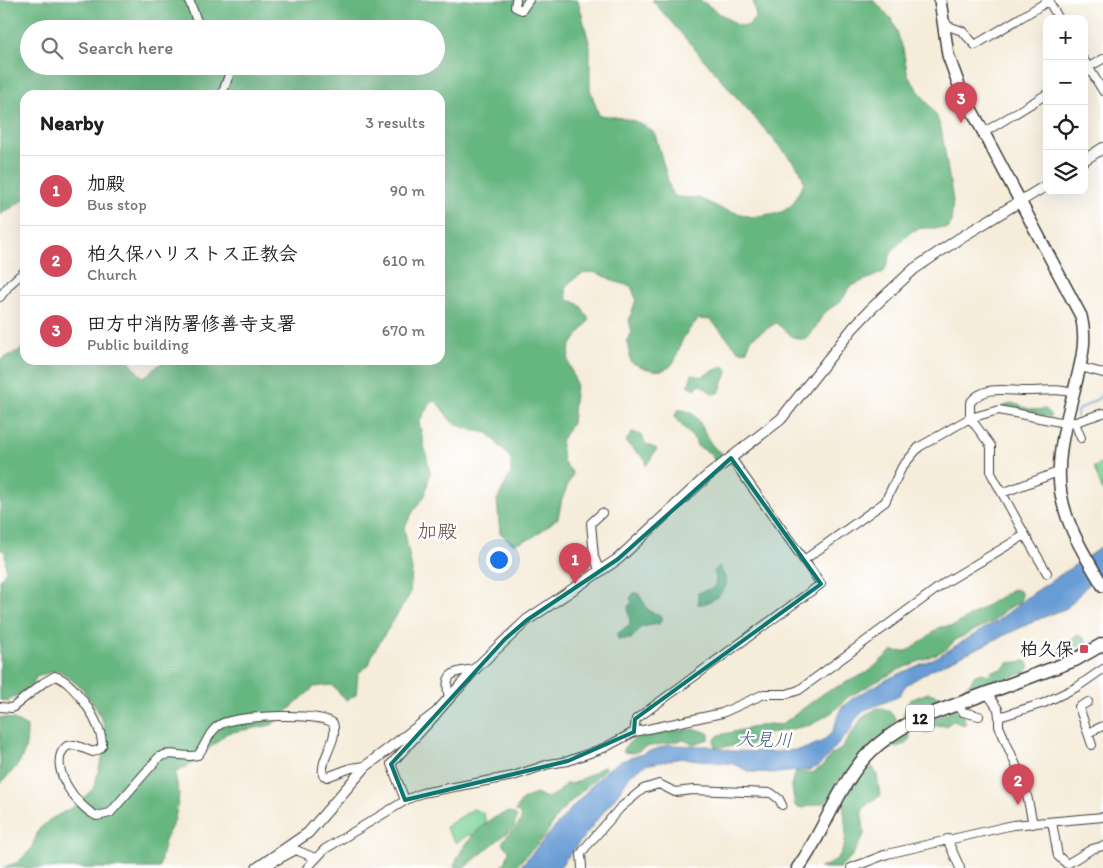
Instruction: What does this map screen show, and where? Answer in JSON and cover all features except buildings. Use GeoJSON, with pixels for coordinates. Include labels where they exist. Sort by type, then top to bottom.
{"type":"FeatureCollection","features":[{"type":"Feature","properties":{"kind":"main road"},"geometry":{"type":"LineString","coordinates":[[940,0],[948,54],[954,72],[1020,202],[1079,309],[1085,335],[1068,422],[1059,451],[1058,472],[1062,506],[1082,552],[1103,586]]}},
{"type":"Feature","properties":{"kind":"main road","name":"12"},"geometry":{"type":"LineString","coordinates":[[798,868],[843,788],[861,761],[894,732],[915,720],[1074,660],[1103,644]]}},
{"type":"Feature","properties":{"kind":"street"},"geometry":{"type":"LineString","coordinates":[[189,0],[197,20]]}},
{"type":"Feature","properties":{"kind":"street"},"geometry":{"type":"LineString","coordinates":[[516,0],[515,7],[522,10],[529,0]]}},
{"type":"Feature","properties":{"kind":"street"},"geometry":{"type":"LineString","coordinates":[[941,14],[948,26],[962,31],[975,45],[1048,0],[1057,15]]}},
{"type":"Feature","properties":{"kind":"street"},"geometry":{"type":"LineString","coordinates":[[1088,65],[1103,59]]}},
{"type":"Feature","properties":{"kind":"street"},"geometry":{"type":"LineString","coordinates":[[1088,69],[1103,91]]}},
{"type":"Feature","properties":{"kind":"street"},"geometry":{"type":"LineString","coordinates":[[224,90],[229,75]]}},
{"type":"Feature","properties":{"kind":"street"},"geometry":{"type":"LineString","coordinates":[[984,133],[1043,96]]}},
{"type":"Feature","properties":{"kind":"street"},"geometry":{"type":"LineString","coordinates":[[1088,157],[1103,148]]}},
{"type":"Feature","properties":{"kind":"street"},"geometry":{"type":"LineString","coordinates":[[405,800],[391,764],[430,724],[438,711],[476,669],[527,620],[618,559],[692,490],[731,458],[765,434],[787,413],[853,328],[893,288],[933,255],[1043,187]]}},
{"type":"Feature","properties":{"kind":"street"},"geometry":{"type":"LineString","coordinates":[[0,297],[20,275]]}},
{"type":"Feature","properties":{"kind":"street"},"geometry":{"type":"LineString","coordinates":[[1080,367],[1103,374]]}},
{"type":"Feature","properties":{"kind":"street"},"geometry":{"type":"LineString","coordinates":[[1047,573],[991,473],[991,446],[970,418],[970,402],[976,397],[992,390],[1029,392],[1059,389],[1073,393]]}},
{"type":"Feature","properties":{"kind":"street"},"geometry":{"type":"LineString","coordinates":[[804,560],[885,502],[902,467],[919,447],[970,418],[999,410],[1068,422],[1103,413]]}},
{"type":"Feature","properties":{"kind":"street"},"geometry":{"type":"LineString","coordinates":[[1068,422],[1081,438]]}},
{"type":"Feature","properties":{"kind":"street"},"geometry":{"type":"LineString","coordinates":[[634,732],[636,719],[821,584],[731,458]]}},
{"type":"Feature","properties":{"kind":"street"},"geometry":{"type":"LineString","coordinates":[[1002,493],[1058,472]]}},
{"type":"Feature","properties":{"kind":"street"},"geometry":{"type":"LineString","coordinates":[[600,572],[593,554],[591,523],[602,513]]}},
{"type":"Feature","properties":{"kind":"street"},"geometry":{"type":"LineString","coordinates":[[307,868],[315,858],[374,817],[405,800],[422,794],[523,774],[549,764],[568,761],[606,746],[634,732],[722,713],[764,694],[787,694],[799,690],[946,582],[1025,536]]}},
{"type":"Feature","properties":{"kind":"street"},"geometry":{"type":"LineString","coordinates":[[449,698],[446,682],[449,676],[456,672],[476,669]]}},
{"type":"Feature","properties":{"kind":"street"},"geometry":{"type":"LineString","coordinates":[[999,717],[1044,703],[1077,686],[1103,669]]}},
{"type":"Feature","properties":{"kind":"street"},"geometry":{"type":"LineString","coordinates":[[0,707],[12,708],[51,678],[61,678],[73,686],[96,726],[102,746],[100,750],[93,752],[74,745],[67,746],[60,754],[60,763],[71,794],[97,816],[110,813],[159,758],[167,754],[198,755],[216,728],[234,719],[327,718],[333,723],[334,731],[322,767],[323,775],[328,778],[351,768],[366,766]]}},
{"type":"Feature","properties":{"kind":"street"},"geometry":{"type":"LineString","coordinates":[[987,693],[998,709],[999,726],[1028,796],[1033,824]]}},
{"type":"Feature","properties":{"kind":"street"},"geometry":{"type":"LineString","coordinates":[[1088,702],[1079,707],[1092,745]]}},
{"type":"Feature","properties":{"kind":"street"},"geometry":{"type":"LineString","coordinates":[[955,705],[963,712],[979,716]]}},
{"type":"Feature","properties":{"kind":"street"},"geometry":{"type":"LineString","coordinates":[[260,866],[313,828],[366,766],[438,711]]}},
{"type":"Feature","properties":{"kind":"street"},"geometry":{"type":"LineString","coordinates":[[1088,733],[1103,726]]}},
{"type":"Feature","properties":{"kind":"street"},"geometry":{"type":"LineString","coordinates":[[582,868],[581,854],[600,829],[640,791],[654,785],[663,785],[675,792],[693,790],[771,793],[779,799],[782,805]]}},
{"type":"Feature","properties":{"kind":"street"},"geometry":{"type":"LineString","coordinates":[[851,868],[880,856],[1014,825],[1103,817]]}},
{"type":"Feature","properties":{"kind":"street"},"geometry":{"type":"LineString","coordinates":[[1052,822],[1058,856],[1067,864],[1092,849],[1103,846]]}},
{"type":"Feature","properties":{"kind":"street"},"geometry":{"type":"LineString","coordinates":[[947,839],[960,868]]}},
{"type":"Feature","properties":{"kind":"street"},"geometry":{"type":"LineString","coordinates":[[260,866],[267,866],[296,850],[315,858]]}},
{"type":"Feature","properties":{"kind":"highlighted area"},"geometry":{"type":"Polygon","coordinates":[[[731,458],[821,584],[635,719],[634,732],[568,761],[405,800],[391,764],[505,639],[527,620],[618,559],[731,458]]]}},
{"type":"Feature","properties":{"kind":"green space"},"geometry":{"type":"Polygon","coordinates":[[[0,0],[578,0],[590,46],[590,89],[599,115],[636,122],[655,134],[671,191],[676,197],[699,198],[722,209],[752,217],[782,212],[793,204],[804,182],[800,170],[652,0],[700,0],[737,25],[747,26],[756,17],[753,0],[873,0],[892,19],[903,49],[908,76],[936,115],[941,128],[953,201],[951,223],[948,228],[922,228],[912,231],[892,251],[884,272],[849,287],[843,299],[823,315],[813,332],[804,340],[793,337],[776,323],[752,338],[747,350],[744,352],[737,349],[711,320],[698,319],[683,338],[673,363],[664,370],[653,370],[631,362],[627,342],[632,332],[629,321],[636,299],[631,286],[591,272],[584,273],[576,278],[566,286],[567,300],[581,306],[589,320],[570,346],[568,360],[576,384],[572,423],[561,441],[563,462],[573,473],[562,499],[558,518],[532,538],[513,544],[500,533],[497,500],[511,473],[511,459],[488,433],[465,428],[452,422],[436,401],[430,403],[419,422],[430,472],[425,496],[414,510],[404,528],[412,570],[410,594],[373,653],[368,666],[358,673],[356,695],[346,700],[332,685],[314,687],[272,725],[227,733],[193,763],[175,773],[179,795],[175,819],[165,840],[159,868],[2,868],[18,862],[31,849],[39,829],[51,819],[73,807],[93,789],[107,742],[103,722],[96,708],[82,688],[59,670],[37,676],[32,685],[7,702],[0,700],[0,580],[6,571],[5,551],[0,550],[0,360],[20,350],[20,365],[132,365],[138,373],[144,377],[159,365],[445,365],[445,90],[20,90],[20,202],[0,215],[0,0]]]}},
{"type":"Feature","properties":{"kind":"green space"},"geometry":{"type":"Polygon","coordinates":[[[723,366],[728,370],[719,393],[713,394],[700,384],[695,389],[688,386],[692,374],[701,377],[723,366]]]}},
{"type":"Feature","properties":{"kind":"green space"},"geometry":{"type":"Polygon","coordinates":[[[1012,403],[1032,410],[1046,409],[1051,416],[1002,407],[1012,403]]]}},
{"type":"Feature","properties":{"kind":"green space"},"geometry":{"type":"Polygon","coordinates":[[[678,410],[686,411],[697,418],[710,442],[725,455],[721,463],[716,463],[710,453],[697,446],[695,440],[674,417],[678,410]]]}},
{"type":"Feature","properties":{"kind":"green space"},"geometry":{"type":"Polygon","coordinates":[[[633,432],[642,436],[646,444],[657,449],[646,466],[646,460],[625,442],[633,432]]]}},
{"type":"Feature","properties":{"kind":"green space"},"geometry":{"type":"Polygon","coordinates":[[[1103,463],[1103,492],[1094,467],[1103,463]]]}},
{"type":"Feature","properties":{"kind":"green space"},"geometry":{"type":"Polygon","coordinates":[[[719,566],[726,579],[724,590],[712,601],[698,604],[698,593],[715,587],[716,578],[714,571],[719,566]]]}},
{"type":"Feature","properties":{"kind":"green space"},"geometry":{"type":"Polygon","coordinates":[[[1013,589],[1020,591],[1022,595],[1020,602],[1006,609],[994,621],[957,639],[945,650],[896,671],[848,697],[834,711],[811,725],[771,733],[750,745],[715,747],[714,740],[719,735],[769,724],[781,725],[824,693],[868,672],[892,651],[904,652],[913,648],[940,627],[954,626],[1013,589]]]}},
{"type":"Feature","properties":{"kind":"green space"},"geometry":{"type":"Polygon","coordinates":[[[634,593],[638,593],[649,611],[660,615],[662,618],[659,624],[641,627],[631,639],[618,639],[617,634],[630,624],[628,606],[632,602],[630,598],[634,593]]]}},
{"type":"Feature","properties":{"kind":"green space"},"geometry":{"type":"Polygon","coordinates":[[[1077,635],[1083,637],[1087,643],[1062,654],[1057,653],[1077,635]]]}},
{"type":"Feature","properties":{"kind":"green space"},"geometry":{"type":"Polygon","coordinates":[[[1026,661],[1030,667],[1026,672],[948,701],[950,697],[970,683],[975,675],[982,673],[988,675],[992,671],[1002,669],[1008,663],[1026,661]]]}},
{"type":"Feature","properties":{"kind":"green space"},"geometry":{"type":"Polygon","coordinates":[[[928,693],[944,697],[946,702],[905,718],[903,715],[910,700],[928,693]]]}},
{"type":"Feature","properties":{"kind":"green space"},"geometry":{"type":"Polygon","coordinates":[[[877,708],[886,709],[892,714],[896,720],[891,727],[836,783],[831,797],[826,802],[802,808],[795,806],[792,780],[796,772],[812,773],[823,766],[831,755],[841,749],[862,718],[877,708]]]}},
{"type":"Feature","properties":{"kind":"green space"},"geometry":{"type":"Polygon","coordinates":[[[955,709],[962,714],[966,723],[964,725],[953,721],[946,726],[936,725],[931,731],[925,733],[934,718],[955,709]]]}},
{"type":"Feature","properties":{"kind":"green space"},"geometry":{"type":"Polygon","coordinates":[[[0,717],[13,719],[27,727],[27,737],[21,759],[0,784],[0,717]]]}},
{"type":"Feature","properties":{"kind":"green space"},"geometry":{"type":"Polygon","coordinates":[[[666,728],[672,730],[704,731],[709,734],[709,739],[693,744],[683,740],[646,747],[634,753],[624,752],[623,749],[637,737],[666,728]]]}},
{"type":"Feature","properties":{"kind":"green space"},"geometry":{"type":"Polygon","coordinates":[[[908,732],[910,737],[908,743],[890,749],[889,747],[893,740],[908,732]]]}},
{"type":"Feature","properties":{"kind":"green space"},"geometry":{"type":"Polygon","coordinates":[[[604,766],[606,768],[559,813],[544,837],[514,868],[499,868],[506,861],[509,851],[502,844],[503,841],[521,820],[520,814],[515,811],[522,800],[535,794],[547,798],[559,792],[565,784],[575,783],[604,766]]]}},
{"type":"Feature","properties":{"kind":"green space"},"geometry":{"type":"Polygon","coordinates":[[[873,767],[877,775],[880,796],[866,805],[862,811],[864,835],[852,856],[839,868],[819,868],[839,857],[843,849],[846,831],[843,799],[860,776],[873,767]]]}},
{"type":"Feature","properties":{"kind":"green space"},"geometry":{"type":"Polygon","coordinates":[[[473,809],[483,813],[486,822],[477,835],[468,835],[456,843],[445,827],[473,809]]]}},
{"type":"Feature","properties":{"kind":"green space"},"geometry":{"type":"Polygon","coordinates":[[[510,812],[517,816],[514,827],[464,868],[456,868],[454,866],[463,849],[476,832],[492,819],[510,812]]]}},
{"type":"Feature","properties":{"kind":"water"},"geometry":{"type":"Polygon","coordinates":[[[1103,546],[1103,573],[1086,587],[1067,608],[1037,620],[931,670],[906,685],[898,697],[865,710],[855,720],[850,731],[819,766],[809,770],[778,773],[751,772],[733,764],[682,758],[645,765],[630,775],[620,791],[559,868],[519,868],[593,784],[607,770],[619,762],[668,745],[708,746],[731,751],[775,752],[804,749],[821,742],[832,733],[841,708],[853,698],[890,678],[937,657],[997,621],[1032,594],[1103,546]]]}},
{"type":"Feature","properties":{"kind":"waterway"},"geometry":{"type":"LineString","coordinates":[[1077,417],[1077,411],[1099,398],[1103,393]]}},
{"type":"Feature","properties":{"kind":"place","name":"田方中消防署修善寺支署"},"geometry":{"type":"Point","coordinates":[961,123]}},
{"type":"Feature","properties":{"kind":"place","name":"加殿"},"geometry":{"type":"Point","coordinates":[575,584]}},
{"type":"Feature","properties":{"kind":"place","name":"柏久保"},"geometry":{"type":"Point","coordinates":[1084,649]}},
{"type":"Feature","properties":{"kind":"place","name":"柏久保ハリストス正教会"},"geometry":{"type":"Point","coordinates":[1018,805]}},
{"type":"Feature","properties":{"kind":"district","name":"加殿"},"geometry":{"type":"Point","coordinates":[437,531]}},
{"type":"Feature","properties":{"kind":"water label","name":"大見川"},"geometry":{"type":"Point","coordinates":[764,739]}}]}
